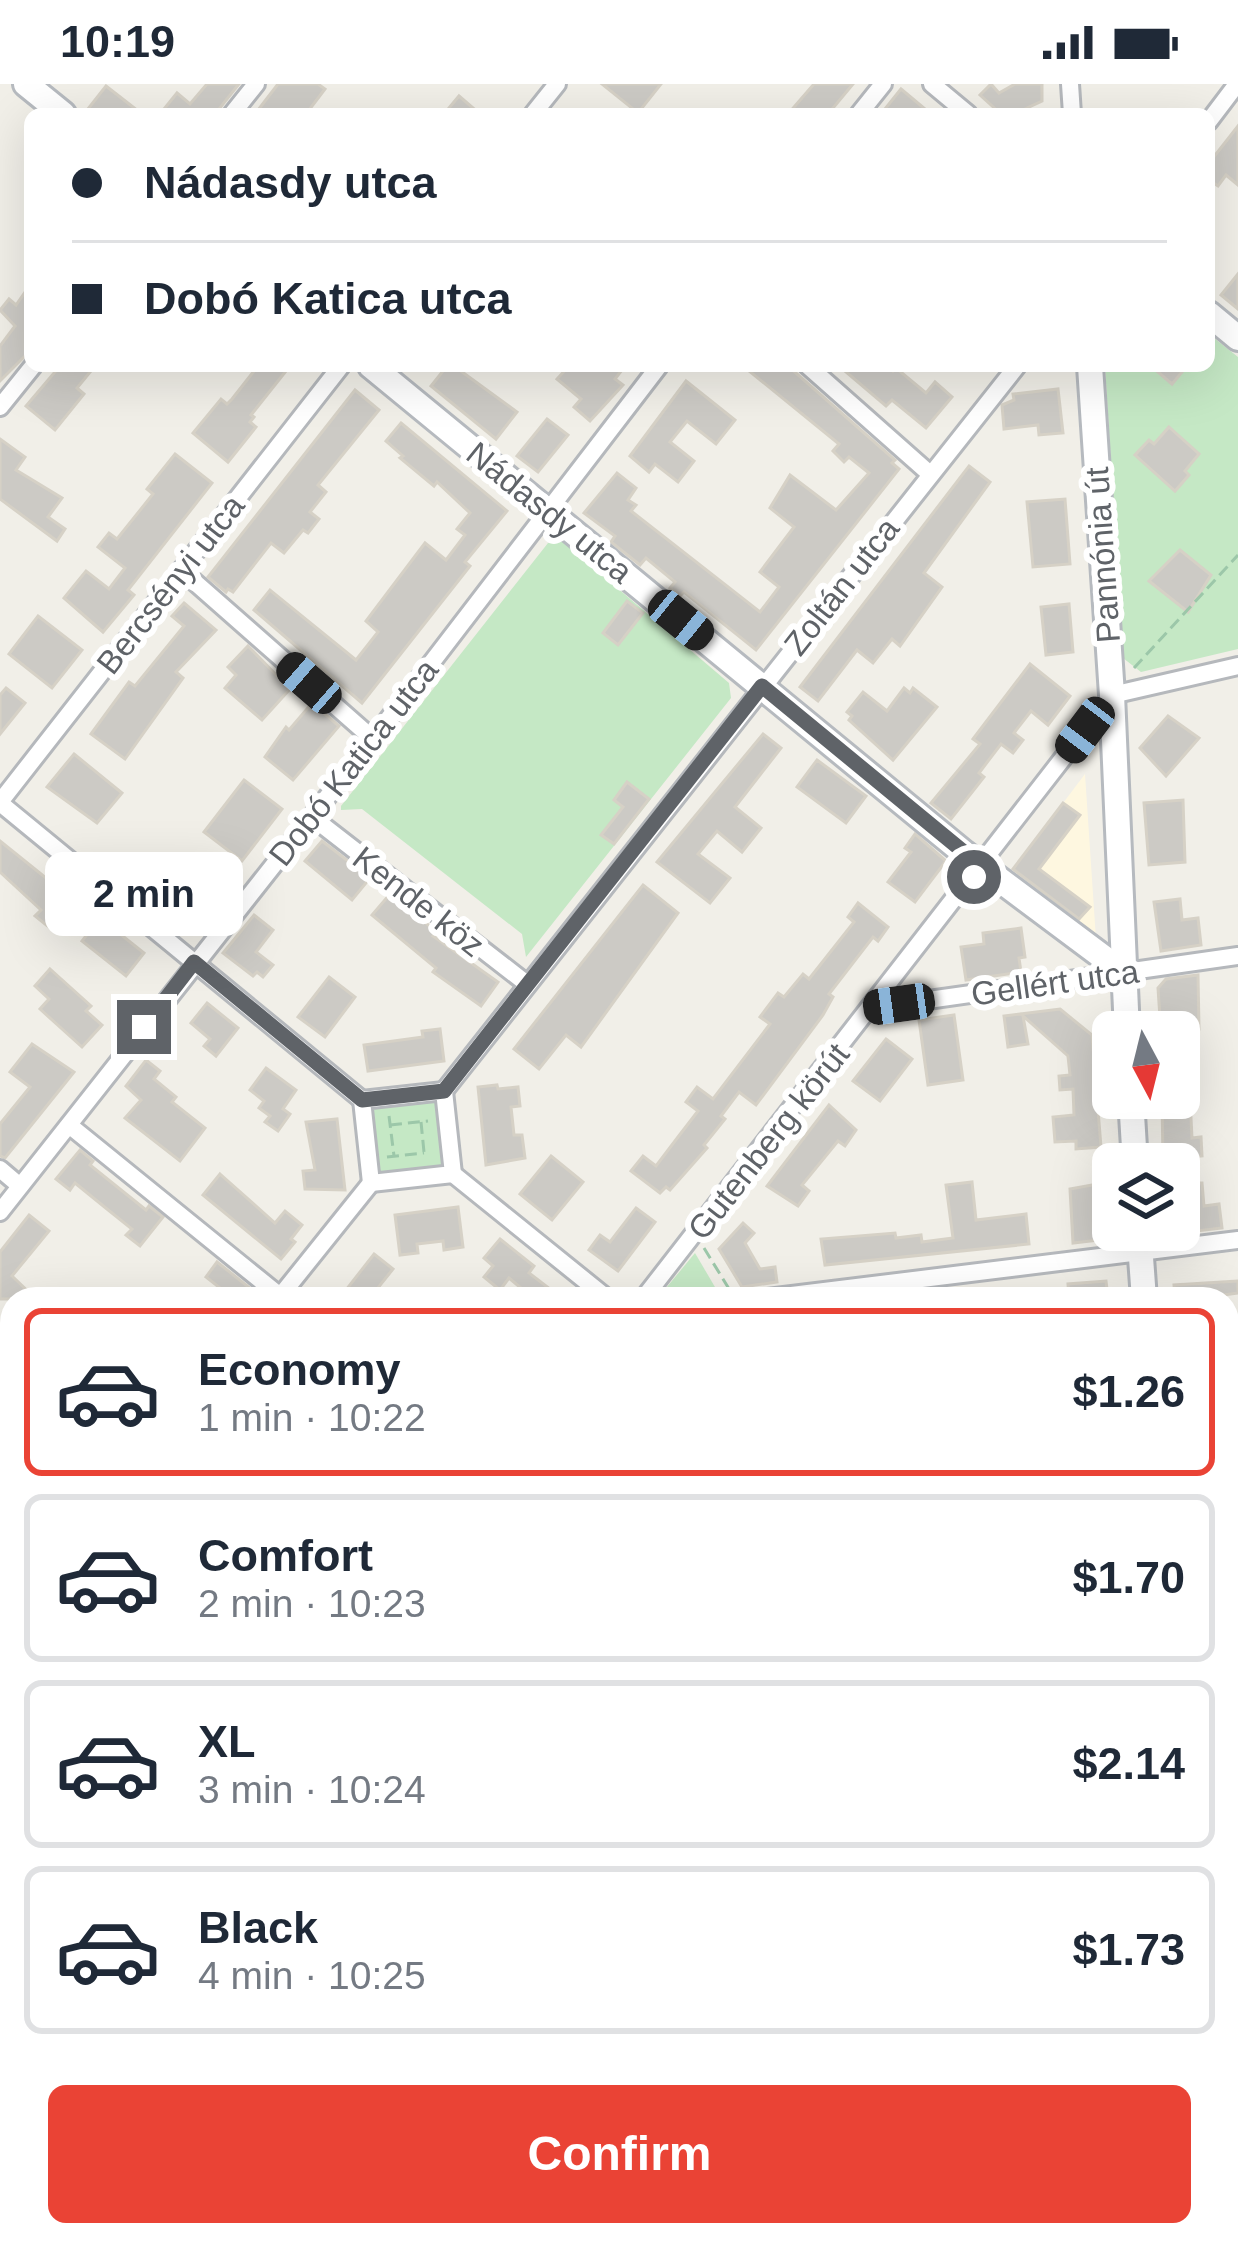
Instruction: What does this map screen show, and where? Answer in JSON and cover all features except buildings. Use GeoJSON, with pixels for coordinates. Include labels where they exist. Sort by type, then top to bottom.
{"type":"FeatureCollection","features":[{"type":"Feature","properties":{"kind":"street"},"geometry":{"type":"LineString","coordinates":[[237,108],[256,84]]}},
{"type":"Feature","properties":{"kind":"street"},"geometry":{"type":"LineString","coordinates":[[538,108],[556,84]]}},
{"type":"Feature","properties":{"kind":"street"},"geometry":{"type":"LineString","coordinates":[[864,108],[883,84]]}},
{"type":"Feature","properties":{"kind":"street"},"geometry":{"type":"LineString","coordinates":[[932,84],[961,108]]}},
{"type":"Feature","properties":{"kind":"street"},"geometry":{"type":"LineString","coordinates":[[1215,113],[1237,84]]}},
{"type":"Feature","properties":{"kind":"street"},"geometry":{"type":"LineString","coordinates":[[32,87],[56,108]]}},
{"type":"Feature","properties":{"kind":"street"},"geometry":{"type":"LineString","coordinates":[[0,407],[28,372]]}},
{"type":"Feature","properties":{"kind":"street","name":"Bercsényi utca"},"geometry":{"type":"LineString","coordinates":[[0,802],[336,372]]}},
{"type":"Feature","properties":{"kind":"street","name":"Nádasdy utca"},"geometry":{"type":"LineString","coordinates":[[377,372],[982,867],[1124,972]]}},
{"type":"Feature","properties":{"kind":"street","name":"Dobó Katica utca"},"geometry":{"type":"LineString","coordinates":[[0,1212],[654,372]]}},
{"type":"Feature","properties":{"kind":"street"},"geometry":{"type":"LineString","coordinates":[[815,372],[930,474]]}},
{"type":"Feature","properties":{"kind":"street","name":"Zoltán utca"},"geometry":{"type":"LineString","coordinates":[[444,1091],[1013,372]]}},
{"type":"Feature","properties":{"kind":"street","name":"Pannónia út"},"geometry":{"type":"LineString","coordinates":[[1090,372],[1112,695],[1126,1011]]}},
{"type":"Feature","properties":{"kind":"street"},"geometry":{"type":"LineString","coordinates":[[181,570],[373,739]]}},
{"type":"Feature","properties":{"kind":"street"},"geometry":{"type":"LineString","coordinates":[[1112,695],[1238,666]]}},
{"type":"Feature","properties":{"kind":"street","name":"Gutenberg körút"},"geometry":{"type":"LineString","coordinates":[[652,1287],[1112,695]]}},
{"type":"Feature","properties":{"kind":"street"},"geometry":{"type":"LineString","coordinates":[[0,802],[362,1100],[371,1183]]}},
{"type":"Feature","properties":{"kind":"street","name":"Kende köz"},"geometry":{"type":"LineString","coordinates":[[312,817],[527,984]]}},
{"type":"Feature","properties":{"kind":"street","name":"Gellért utca"},"geometry":{"type":"LineString","coordinates":[[872,1008],[1238,956]]}},
{"type":"Feature","properties":{"kind":"street"},"geometry":{"type":"LineString","coordinates":[[362,1100],[444,1091],[453,1174],[593,1287]]}},
{"type":"Feature","properties":{"kind":"street"},"geometry":{"type":"LineString","coordinates":[[69,1125],[267,1287]]}},
{"type":"Feature","properties":{"kind":"street"},"geometry":{"type":"LineString","coordinates":[[0,1169],[20,1186]]}},
{"type":"Feature","properties":{"kind":"street"},"geometry":{"type":"LineString","coordinates":[[287,1287],[371,1183],[453,1174]]}},
{"type":"Feature","properties":{"kind":"street"},"geometry":{"type":"LineString","coordinates":[[1200,1240],[1238,1240]]}},
{"type":"Feature","properties":{"kind":"street"},"geometry":{"type":"LineString","coordinates":[[836,1287],[1092,1247]]}},
{"type":"Feature","properties":{"kind":"street"},"geometry":{"type":"LineString","coordinates":[[1141,1251],[1143,1287]]}},
{"type":"Feature","properties":{"kind":"path"},"geometry":{"type":"LineString","coordinates":[[1134,668],[1238,555]]}},
{"type":"Feature","properties":{"kind":"path"},"geometry":{"type":"LineString","coordinates":[[387,1097],[394,1156]]}},
{"type":"Feature","properties":{"kind":"path"},"geometry":{"type":"LineString","coordinates":[[390,1125],[447,1119]]}},
{"type":"Feature","properties":{"kind":"path"},"geometry":{"type":"LineString","coordinates":[[421,1122],[427,1177]]}},
{"type":"Feature","properties":{"kind":"path"},"geometry":{"type":"LineString","coordinates":[[368,1159],[424,1153]]}},
{"type":"Feature","properties":{"kind":"path"},"geometry":{"type":"LineString","coordinates":[[706,1251],[728,1287]]}},
{"type":"Feature","properties":{"kind":"shaded area"},"geometry":{"type":"Polygon","coordinates":[[[1085,774],[1096,939],[1011,872],[1085,774]]]}},
{"type":"Feature","properties":{"kind":"green space"},"geometry":{"type":"Polygon","coordinates":[[[1215,339],[1238,357],[1238,649],[1141,672],[1123,658],[1105,372],[1215,372],[1215,339]]]}},
{"type":"Feature","properties":{"kind":"green space"},"geometry":{"type":"Polygon","coordinates":[[[562,541],[729,683],[731,698],[526,957],[522,934],[362,809],[341,810],[341,806],[548,543],[562,541]]]}},
{"type":"Feature","properties":{"kind":"green space"},"geometry":{"type":"Polygon","coordinates":[[[435,1101],[442,1165],[379,1172],[372,1108],[435,1101]]]}},
{"type":"Feature","properties":{"kind":"green space"},"geometry":{"type":"Polygon","coordinates":[[[695,1253],[715,1287],[667,1287],[695,1253]]]}},
{"type":"Feature","properties":{"kind":"route"},"geometry":{"type":"LineString","coordinates":[[144,1027],[194,962],[362,1100],[444,1091],[762,686],[982,867],[974,877]]}}]}
